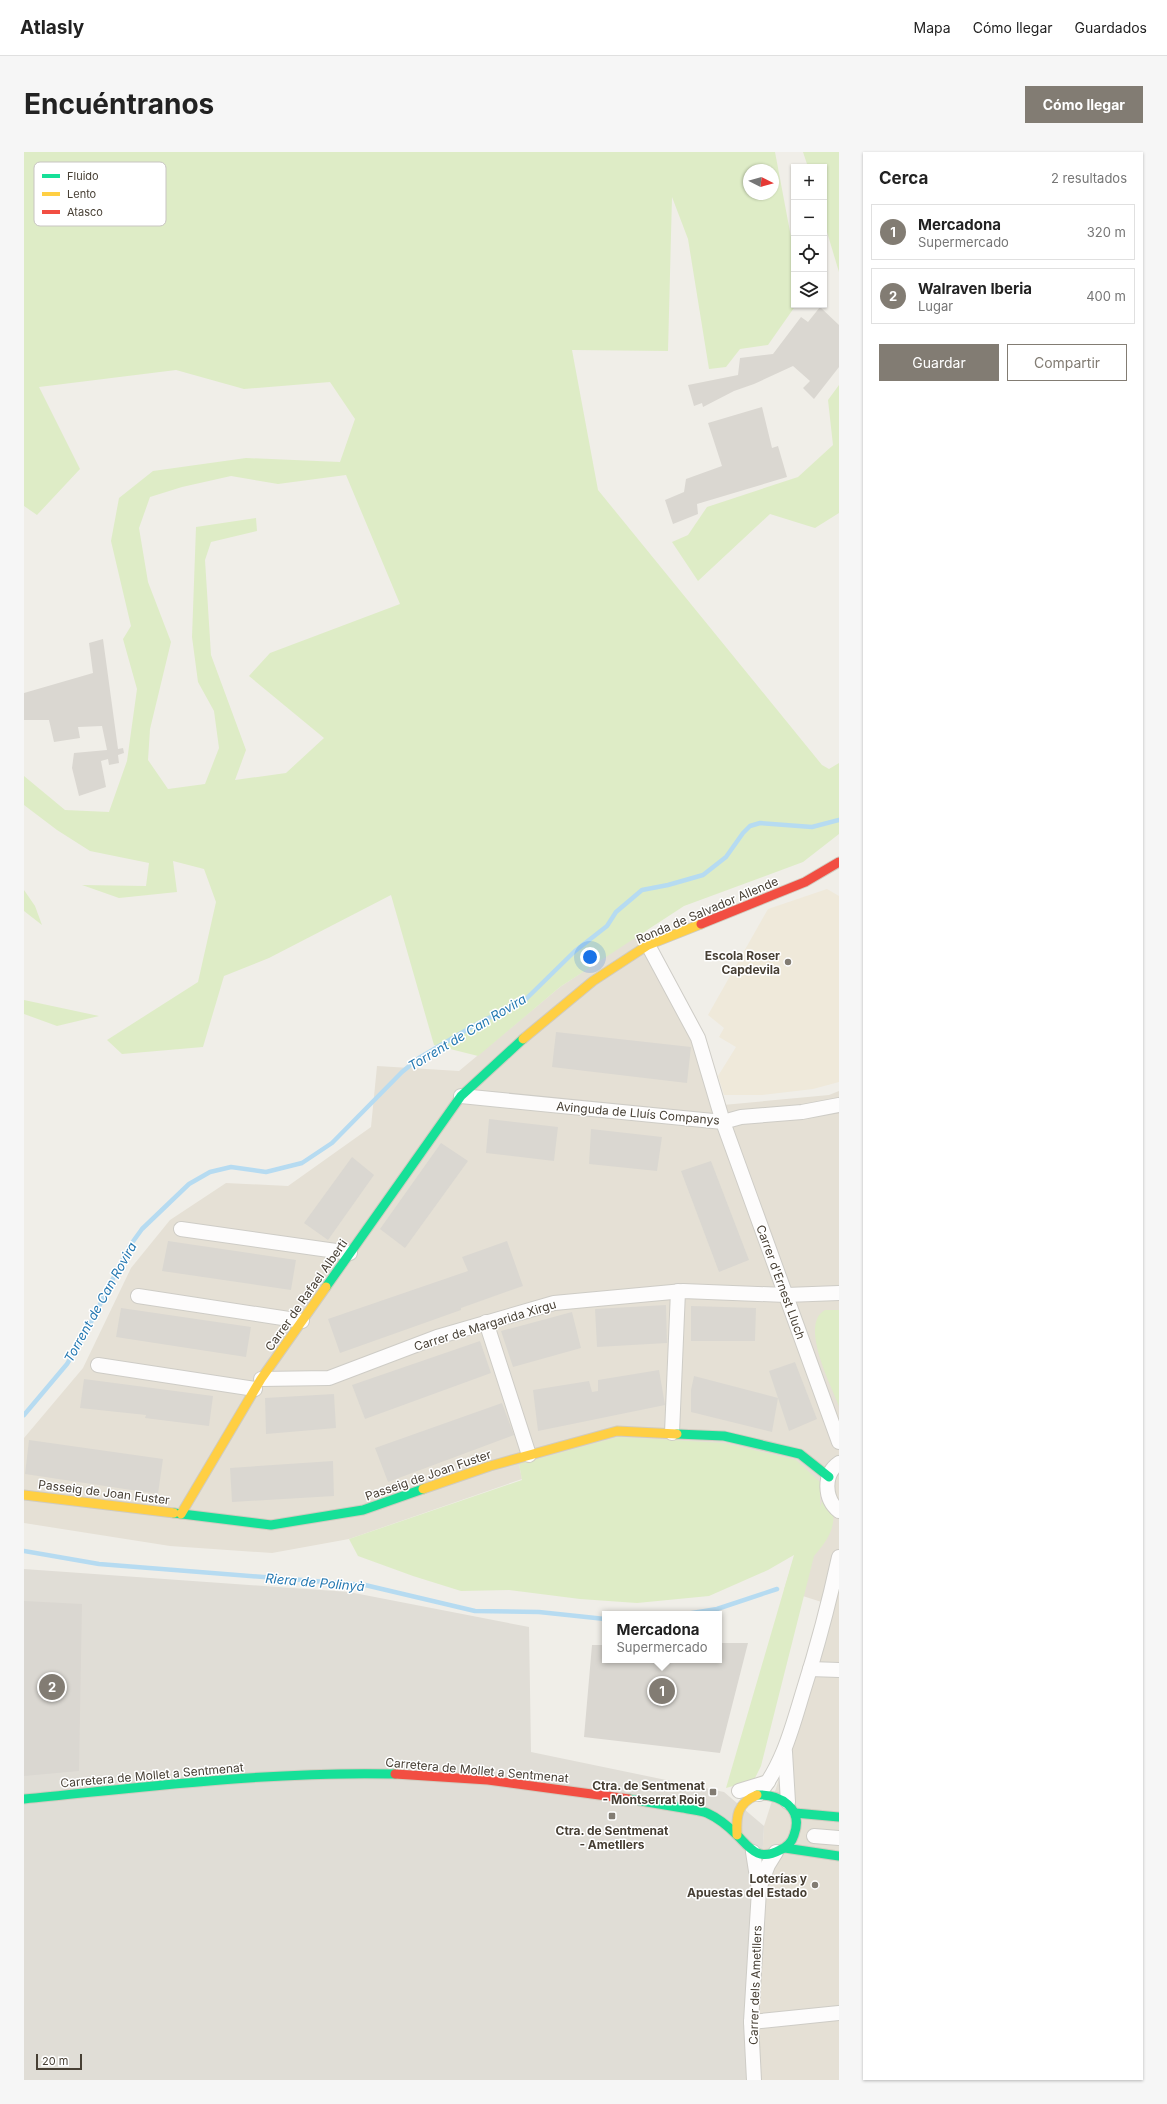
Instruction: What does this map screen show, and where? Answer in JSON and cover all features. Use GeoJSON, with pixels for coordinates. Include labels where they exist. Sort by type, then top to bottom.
{"type":"FeatureCollection","features":[{"type":"Feature","properties":{"kind":"street","name":"Ronda de Salvador Allende"},"geometry":{"type":"LineString","coordinates":[[461,1096],[535,1028],[593,981],[648,945],[806,882],[839,862]]}},
{"type":"Feature","properties":{"kind":"street","name":"Carrer d'Ernest Lluch"},"geometry":{"type":"LineString","coordinates":[[648,945],[698,1038],[722,1122],[839,1442]]}},
{"type":"Feature","properties":{"kind":"street","name":"Avinguda de Lluís Companys"},"geometry":{"type":"LineString","coordinates":[[461,1096],[722,1122],[741,1117],[802,1112],[839,1105]]}},
{"type":"Feature","properties":{"kind":"street","name":"Carrer de Rafael Alberti"},"geometry":{"type":"LineString","coordinates":[[181,1514],[258,1384],[461,1096]]}},
{"type":"Feature","properties":{"kind":"street"},"geometry":{"type":"LineString","coordinates":[[181,1229],[350,1253]]}},
{"type":"Feature","properties":{"kind":"street"},"geometry":{"type":"LineString","coordinates":[[672,1433],[678,1291]]}},
{"type":"Feature","properties":{"kind":"street","name":"Carrer de Margarida Xirgu"},"geometry":{"type":"LineString","coordinates":[[98,1365],[258,1384],[329,1378],[437,1337],[554,1303],[678,1291],[786,1295],[839,1293]]}},
{"type":"Feature","properties":{"kind":"street"},"geometry":{"type":"LineString","coordinates":[[138,1296],[302,1321]]}},
{"type":"Feature","properties":{"kind":"street"},"geometry":{"type":"LineString","coordinates":[[486,1322],[529,1455]]}},
{"type":"Feature","properties":{"kind":"street","name":"Passeig de Joan Fuster"},"geometry":{"type":"LineString","coordinates":[[24,1495],[271,1525],[363,1510],[490,1466],[617,1431],[724,1436],[800,1454],[828,1477]]}},
{"type":"Feature","properties":{"kind":"street"},"geometry":{"type":"LineString","coordinates":[[839,1463],[828,1477],[827,1488],[829,1498],[839,1511]]}},
{"type":"Feature","properties":{"kind":"street"},"geometry":{"type":"LineString","coordinates":[[759,1794],[768,1782],[785,1751],[835,1596],[839,1557]]}},
{"type":"Feature","properties":{"kind":"street"},"geometry":{"type":"LineString","coordinates":[[810,1670],[839,1670]]}},
{"type":"Feature","properties":{"kind":"street"},"geometry":{"type":"LineString","coordinates":[[781,1850],[796,1832],[797,1822],[792,1808],[785,1751]]}},
{"type":"Feature","properties":{"kind":"street","name":"Carretera de Mollet a Sentmenat"},"geometry":{"type":"LineString","coordinates":[[24,1799],[281,1776],[358,1773],[443,1777],[572,1790],[714,1812],[737,1835]]}},
{"type":"Feature","properties":{"kind":"street"},"geometry":{"type":"LineString","coordinates":[[739,1791],[768,1782]]}},
{"type":"Feature","properties":{"kind":"street"},"geometry":{"type":"LineString","coordinates":[[839,1817],[792,1808],[776,1794],[759,1794],[748,1799],[736,1809],[737,1835],[745,1847],[753,1852],[762,1854],[781,1850],[839,1856]]}},
{"type":"Feature","properties":{"kind":"street"},"geometry":{"type":"LineString","coordinates":[[814,1836],[839,1838]]}},
{"type":"Feature","properties":{"kind":"street","name":"Carrer dels Ametllers"},"geometry":{"type":"LineString","coordinates":[[759,1890],[768,1865],[781,1850]]}},
{"type":"Feature","properties":{"kind":"street","name":"Carrer dels Ametllers"},"geometry":{"type":"LineString","coordinates":[[753,1852],[759,1890],[751,2022],[754,2080]]}},
{"type":"Feature","properties":{"kind":"street"},"geometry":{"type":"LineString","coordinates":[[751,2022],[839,2013]]}},
{"type":"Feature","properties":{"kind":"shaded area","name":"Escola Roser Capdevila"},"geometry":{"type":"Polygon","coordinates":[[[827,889],[839,896],[839,1082],[813,1089],[762,1095],[724,1095],[718,1076],[736,1047],[719,1037],[724,1028],[708,1015],[768,909],[827,889]]]}},
{"type":"Feature","properties":{"kind":"shaded area"},"geometry":{"type":"Polygon","coordinates":[[[641,933],[723,1105],[829,1095],[839,1091],[839,2080],[750,2080],[764,1826],[834,1606],[784,1590],[795,1554],[519,1464],[522,1479],[349,1539],[272,1553],[170,1546],[24,1523],[24,1438],[83,1368],[131,1268],[170,1220],[226,1183],[288,1186],[371,1127],[377,1066],[459,1071],[560,987],[641,933]]]}},
{"type":"Feature","properties":{"kind":"shaded area"},"geometry":{"type":"Polygon","coordinates":[[[24,1569],[349,1592],[529,1627],[531,1752],[724,1792],[764,1826],[750,2080],[24,2080],[24,1569]]]}},
{"type":"Feature","properties":{"kind":"green space"},"geometry":{"type":"Polygon","coordinates":[[[24,152],[775,152],[777,164],[743,164],[743,200],[779,200],[779,173],[791,237],[791,308],[794,308],[768,345],[740,349],[726,367],[709,369],[688,239],[672,197],[668,351],[572,350],[598,490],[822,765],[829,769],[839,763],[839,834],[803,862],[684,906],[560,987],[478,1056],[434,1045],[391,895],[269,958],[224,976],[203,1047],[122,1054],[107,1040],[198,982],[216,902],[204,869],[173,861],[177,892],[119,898],[82,885],[146,886],[149,863],[90,851],[57,830],[24,805],[24,776],[65,810],[109,812],[127,761],[137,689],[123,639],[131,626],[111,541],[119,498],[153,471],[246,458],[340,462],[355,419],[330,382],[244,389],[176,370],[39,387],[80,469],[37,515],[24,506],[24,152]],[[346,475],[278,484],[231,476],[182,487],[150,497],[139,528],[148,582],[171,642],[150,729],[148,760],[168,789],[205,784],[219,748],[214,711],[198,682],[192,637],[196,527],[256,518],[257,531],[211,542],[205,560],[211,655],[246,750],[235,780],[286,773],[324,738],[249,676],[270,653],[400,604],[346,475]]]}},
{"type":"Feature","properties":{"kind":"green space"},"geometry":{"type":"Polygon","coordinates":[[[803,152],[839,152],[839,272],[827,232],[827,164],[807,164],[803,152]]]}},
{"type":"Feature","properties":{"kind":"green space"},"geometry":{"type":"Polygon","coordinates":[[[839,385],[839,513],[815,528],[770,514],[698,581],[672,542],[688,535],[707,507],[798,477],[833,445],[828,400],[839,385]]]}},
{"type":"Feature","properties":{"kind":"green space"},"geometry":{"type":"Polygon","coordinates":[[[24,890],[35,906],[42,925],[24,911],[24,890]]]}},
{"type":"Feature","properties":{"kind":"green space"},"geometry":{"type":"Polygon","coordinates":[[[24,1000],[99,1016],[57,1026],[24,1014],[24,1000]]]}},
{"type":"Feature","properties":{"kind":"green space"},"geometry":{"type":"Polygon","coordinates":[[[825,1310],[839,1310],[839,1406],[824,1370],[816,1341],[815,1328],[818,1317],[825,1310]]]}},
{"type":"Feature","properties":{"kind":"green space"},"geometry":{"type":"Polygon","coordinates":[[[618,1437],[723,1443],[796,1460],[820,1482],[820,1507],[827,1487],[833,1507],[833,1524],[827,1539],[814,1556],[761,1766],[754,1780],[726,1788],[794,1555],[768,1570],[709,1596],[637,1603],[580,1599],[509,1590],[461,1591],[413,1576],[358,1556],[349,1539],[522,1480],[519,1464],[618,1437]]]}},
{"type":"Feature","properties":{"kind":"building"},"geometry":{"type":"Polygon","coordinates":[[[819,308],[821,308],[839,325],[839,367],[814,399],[803,388],[810,381],[793,366],[754,384],[734,391],[703,407],[702,403],[694,406],[688,385],[738,375],[740,358],[773,354],[801,317],[808,322],[819,308]]]}},
{"type":"Feature","properties":{"kind":"building"},"geometry":{"type":"Polygon","coordinates":[[[762,407],[772,448],[778,446],[787,477],[697,504],[698,514],[673,524],[665,500],[684,492],[686,479],[722,466],[708,423],[762,407]]]}},
{"type":"Feature","properties":{"kind":"building"},"geometry":{"type":"Polygon","coordinates":[[[103,639],[118,749],[123,748],[124,753],[118,755],[119,763],[109,765],[108,759],[101,761],[106,787],[79,796],[72,768],[74,753],[107,750],[102,726],[78,727],[80,738],[54,742],[49,720],[24,720],[24,693],[93,673],[89,643],[103,639]]]}},
{"type":"Feature","properties":{"kind":"building"},"geometry":{"type":"Polygon","coordinates":[[[556,1032],[691,1047],[687,1083],[552,1067],[556,1032]]]}},
{"type":"Feature","properties":{"kind":"building"},"geometry":{"type":"Polygon","coordinates":[[[489,1119],[558,1127],[554,1161],[486,1153],[489,1119]]]}},
{"type":"Feature","properties":{"kind":"building"},"geometry":{"type":"Polygon","coordinates":[[[591,1129],[662,1137],[657,1171],[589,1164],[591,1129]]]}},
{"type":"Feature","properties":{"kind":"building"},"geometry":{"type":"Polygon","coordinates":[[[441,1143],[468,1161],[405,1248],[380,1229],[441,1143]]]}},
{"type":"Feature","properties":{"kind":"building"},"geometry":{"type":"Polygon","coordinates":[[[352,1157],[374,1175],[328,1240],[304,1223],[352,1157]]]}},
{"type":"Feature","properties":{"kind":"building"},"geometry":{"type":"Polygon","coordinates":[[[711,1161],[749,1260],[719,1272],[681,1171],[711,1161]]]}},
{"type":"Feature","properties":{"kind":"building"},"geometry":{"type":"Polygon","coordinates":[[[168,1241],[296,1260],[291,1290],[162,1271],[168,1241]]]}},
{"type":"Feature","properties":{"kind":"building"},"geometry":{"type":"Polygon","coordinates":[[[507,1241],[523,1286],[461,1308],[461,1310],[340,1353],[328,1319],[468,1271],[462,1257],[507,1241]]]}},
{"type":"Feature","properties":{"kind":"building"},"geometry":{"type":"Polygon","coordinates":[[[666,1305],[667,1343],[597,1347],[595,1309],[666,1305]]]}},
{"type":"Feature","properties":{"kind":"building"},"geometry":{"type":"Polygon","coordinates":[[[691,1306],[756,1308],[755,1341],[691,1341],[691,1306]]]}},
{"type":"Feature","properties":{"kind":"building"},"geometry":{"type":"Polygon","coordinates":[[[121,1308],[251,1327],[246,1357],[116,1337],[121,1308]]]}},
{"type":"Feature","properties":{"kind":"building"},"geometry":{"type":"Polygon","coordinates":[[[572,1312],[581,1348],[513,1367],[501,1331],[572,1312]]]}},
{"type":"Feature","properties":{"kind":"building"},"geometry":{"type":"Polygon","coordinates":[[[480,1341],[491,1373],[365,1419],[352,1385],[480,1341]]]}},
{"type":"Feature","properties":{"kind":"building"},"geometry":{"type":"Polygon","coordinates":[[[795,1362],[817,1419],[789,1431],[769,1371],[795,1362]]]}},
{"type":"Feature","properties":{"kind":"building"},"geometry":{"type":"Polygon","coordinates":[[[659,1370],[665,1405],[538,1431],[533,1390],[589,1381],[592,1392],[598,1391],[598,1380],[659,1370]]]}},
{"type":"Feature","properties":{"kind":"building"},"geometry":{"type":"Polygon","coordinates":[[[694,1376],[778,1398],[772,1432],[691,1412],[691,1390],[694,1376]]]}},
{"type":"Feature","properties":{"kind":"building"},"geometry":{"type":"Polygon","coordinates":[[[84,1379],[213,1396],[209,1426],[145,1418],[146,1415],[80,1408],[84,1379]]]}},
{"type":"Feature","properties":{"kind":"building"},"geometry":{"type":"Polygon","coordinates":[[[334,1394],[336,1428],[266,1434],[265,1398],[334,1394]]]}},
{"type":"Feature","properties":{"kind":"building"},"geometry":{"type":"Polygon","coordinates":[[[502,1403],[514,1435],[388,1482],[375,1448],[502,1403]]]}},
{"type":"Feature","properties":{"kind":"building"},"geometry":{"type":"Polygon","coordinates":[[[29,1440],[163,1459],[158,1494],[25,1474],[29,1440]]]}},
{"type":"Feature","properties":{"kind":"building"},"geometry":{"type":"Polygon","coordinates":[[[333,1461],[334,1496],[232,1502],[230,1468],[333,1461]]]}},
{"type":"Feature","properties":{"kind":"building"},"geometry":{"type":"Polygon","coordinates":[[[24,1601],[82,1604],[79,1771],[24,1776],[24,1601]]]}},
{"type":"Feature","properties":{"kind":"building"},"geometry":{"type":"Polygon","coordinates":[[[722,1643],[748,1643],[720,1753],[584,1737],[592,1645],[602,1645],[602,1663],[722,1663],[722,1643]]]}},
{"type":"Feature","properties":{"kind":"waterway","name":"Torrent de Can Rovira"},"geometry":{"type":"LineString","coordinates":[[24,1415],[67,1364],[83,1338],[129,1247],[142,1229],[189,1184],[210,1172],[231,1167],[266,1172],[302,1163],[332,1143],[402,1072],[419,1058],[475,1025],[526,999],[575,951],[607,926],[616,912],[642,890],[668,885],[703,875],[726,857],[743,833],[750,826],[760,823],[812,827],[839,820]]}},
{"type":"Feature","properties":{"kind":"waterway","name":"Riera de Polinyà"},"geometry":{"type":"LineString","coordinates":[[24,1551],[99,1564],[365,1585],[475,1611],[539,1612],[602,1619]]}},
{"type":"Feature","properties":{"kind":"waterway","name":"Riera de Polinyà"},"geometry":{"type":"LineString","coordinates":[[705,1611],[717,1609],[777,1589]]}},
{"type":"Feature","properties":{"kind":"traffic: fast"},"geometry":{"type":"LineString","coordinates":[[326,1287],[461,1096],[523,1039]]}},
{"type":"Feature","properties":{"kind":"traffic: fast"},"geometry":{"type":"LineString","coordinates":[[677,1434],[724,1436],[800,1454],[829,1477]]}},
{"type":"Feature","properties":{"kind":"traffic: fast"},"geometry":{"type":"LineString","coordinates":[[174,1513],[271,1525],[363,1510],[423,1489]]}},
{"type":"Feature","properties":{"kind":"traffic: fast"},"geometry":{"type":"LineString","coordinates":[[24,1799],[256,1777],[395,1774]]}},
{"type":"Feature","properties":{"kind":"traffic: fast"},"geometry":{"type":"LineString","coordinates":[[629,1799],[707,1813],[726,1825],[755,1852],[766,1855],[789,1844],[794,1835],[796,1817],[788,1804],[781,1800],[766,1795],[757,1795]]}},
{"type":"Feature","properties":{"kind":"traffic: fast"},"geometry":{"type":"LineString","coordinates":[[795,1813],[839,1817]]}},
{"type":"Feature","properties":{"kind":"traffic: fast"},"geometry":{"type":"LineString","coordinates":[[785,1848],[839,1856]]}},
{"type":"Feature","properties":{"kind":"traffic: slow"},"geometry":{"type":"LineString","coordinates":[[523,1039],[593,981],[648,945],[701,924]]}},
{"type":"Feature","properties":{"kind":"traffic: slow"},"geometry":{"type":"LineString","coordinates":[[181,1514],[261,1379],[326,1287]]}},
{"type":"Feature","properties":{"kind":"traffic: slow"},"geometry":{"type":"LineString","coordinates":[[423,1489],[490,1466],[617,1431],[677,1434]]}},
{"type":"Feature","properties":{"kind":"traffic: slow"},"geometry":{"type":"LineString","coordinates":[[24,1495],[174,1513]]}},
{"type":"Feature","properties":{"kind":"traffic: slow"},"geometry":{"type":"LineString","coordinates":[[737,1835],[739,1811],[745,1802],[757,1795]]}},
{"type":"Feature","properties":{"kind":"traffic: jam"},"geometry":{"type":"LineString","coordinates":[[701,924],[805,882],[839,862]]}},
{"type":"Feature","properties":{"kind":"traffic: jam"},"geometry":{"type":"LineString","coordinates":[[395,1774],[488,1780],[629,1799]]}},
{"type":"Feature","properties":{"kind":"place","name":"Escola Roser Capdevila"},"geometry":{"type":"Point","coordinates":[788,962]}},
{"type":"Feature","properties":{"kind":"place","name":"Walraven Iberia"},"geometry":{"type":"Point","coordinates":[52,1687]}},
{"type":"Feature","properties":{"kind":"place","name":"Mercadona"},"geometry":{"type":"Point","coordinates":[662,1691]}},
{"type":"Feature","properties":{"kind":"place","name":"Ctra. de Sentmenat - Montserrat Roig"},"geometry":{"type":"Point","coordinates":[713,1792]}},
{"type":"Feature","properties":{"kind":"place","name":"Ctra. de Sentmenat - Ametllers"},"geometry":{"type":"Point","coordinates":[612,1816]}},
{"type":"Feature","properties":{"kind":"place","name":"Loterías y Apuestas del Estado"},"geometry":{"type":"Point","coordinates":[815,1885]}}]}
